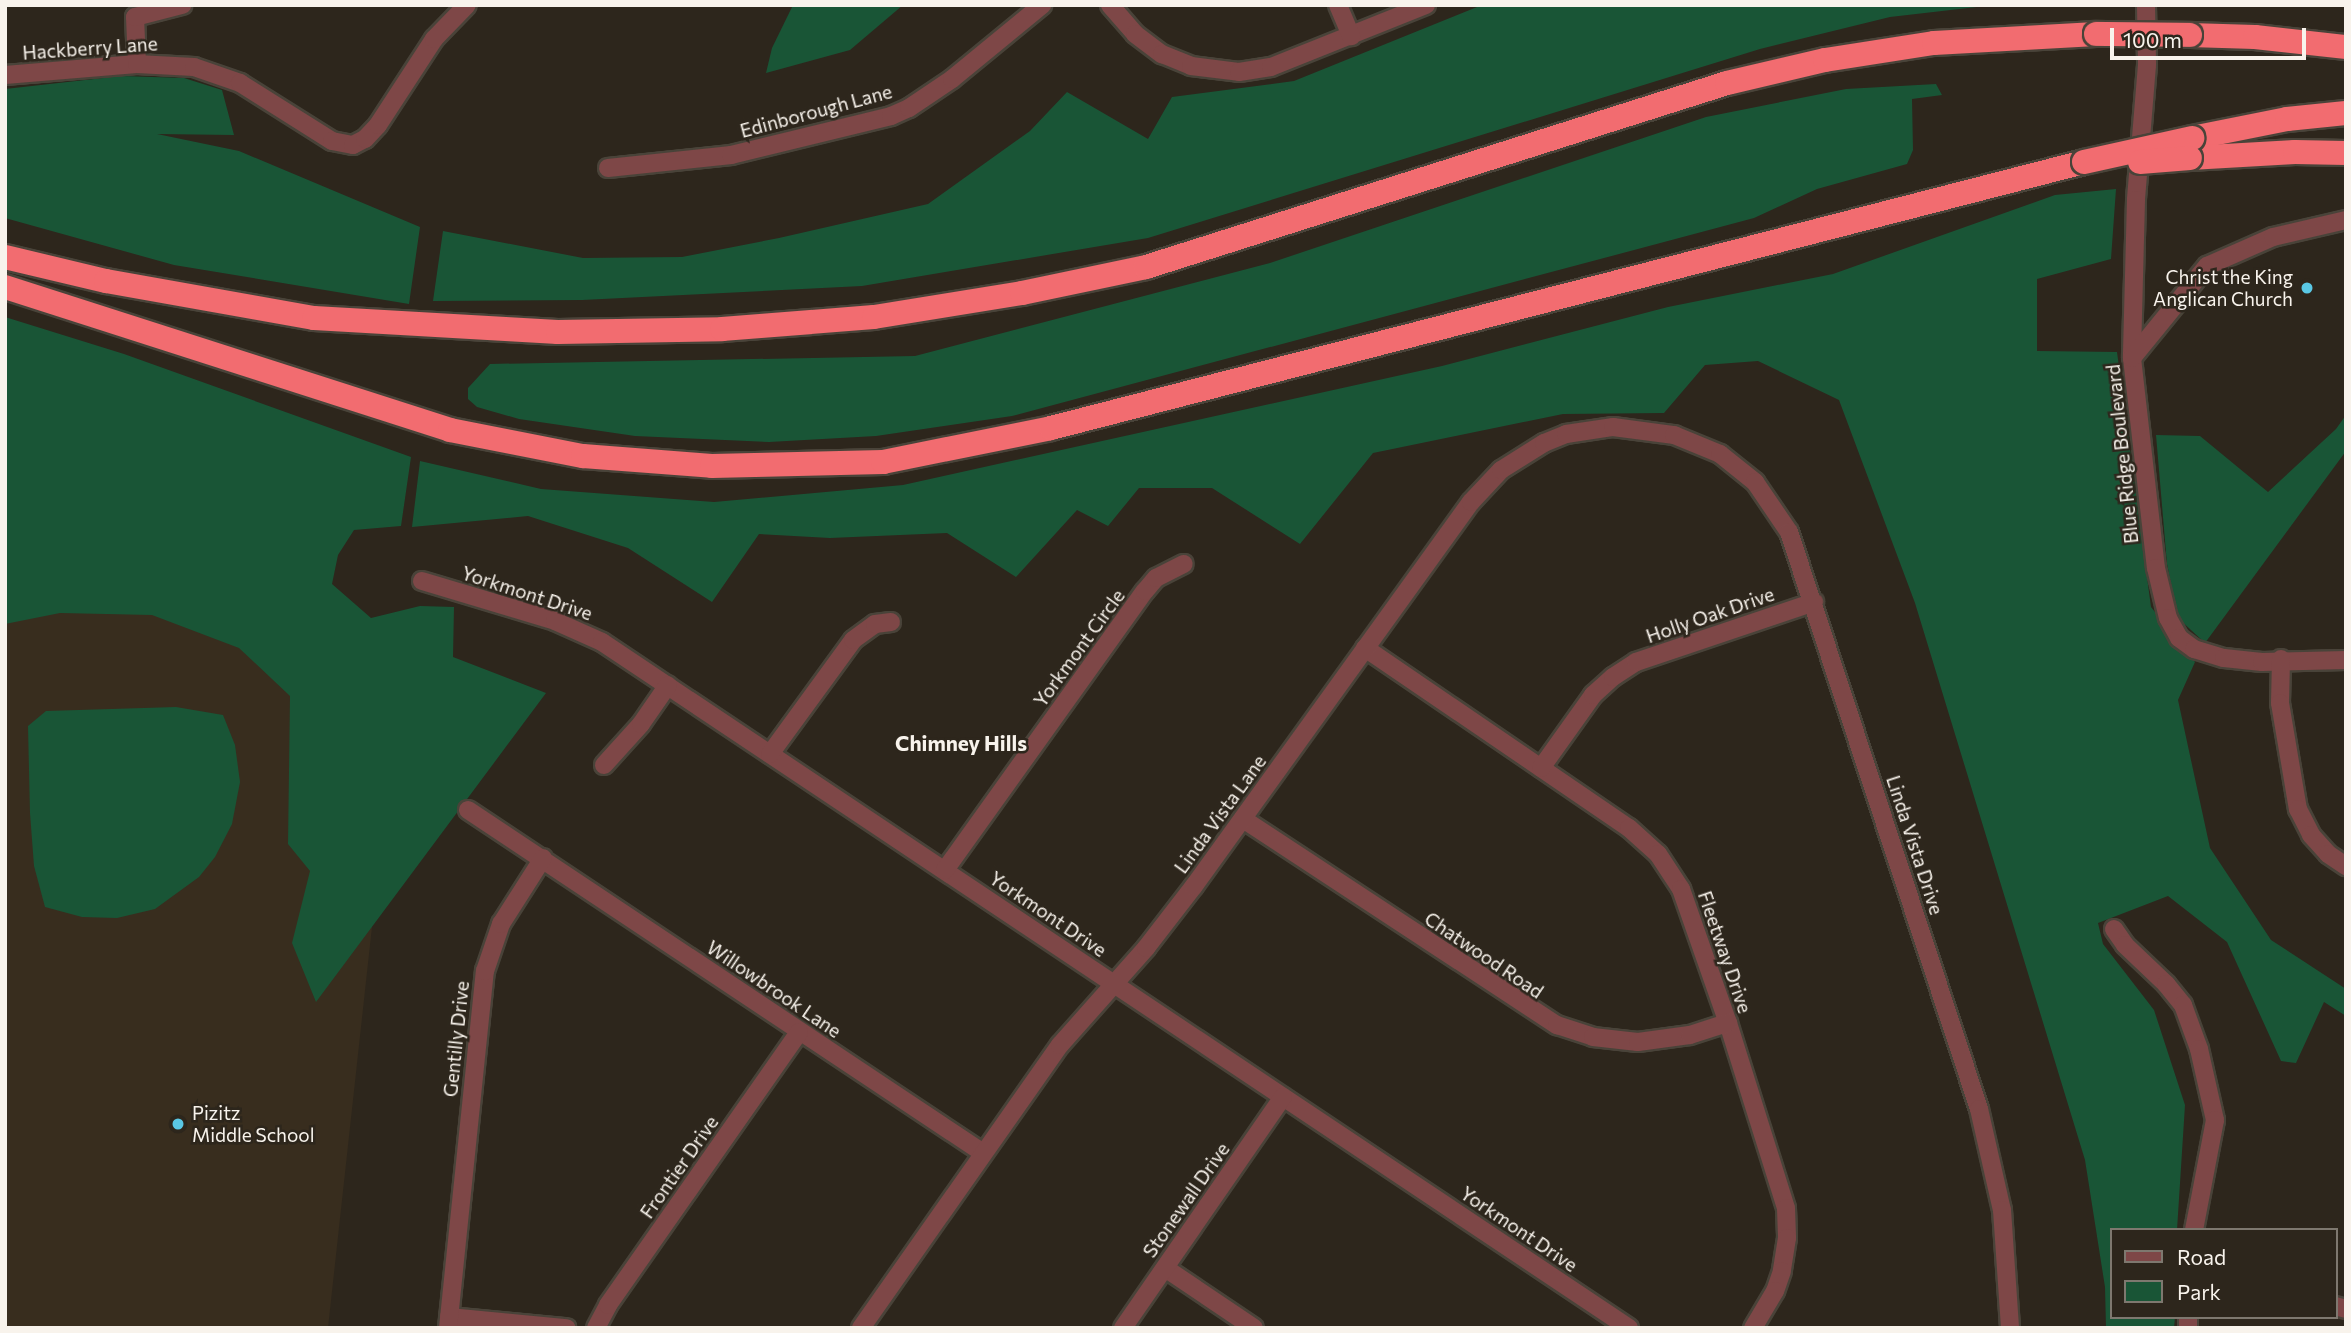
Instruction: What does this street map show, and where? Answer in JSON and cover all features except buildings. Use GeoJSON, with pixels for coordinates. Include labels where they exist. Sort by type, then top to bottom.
{"type":"FeatureCollection","features":[{"type":"Feature","properties":{"kind":"highway"},"geometry":{"type":"LineString","coordinates":[[2255,37],[2346,32]]}},
{"type":"Feature","properties":{"kind":"highway"},"geometry":{"type":"LineString","coordinates":[[5,257],[106,281],[314,318],[558,332],[722,329],[874,317],[1022,293],[1146,267],[1727,83],[1825,60],[1934,43],[2096,34],[2255,37],[2346,47]]}},
{"type":"Feature","properties":{"kind":"highway"},"geometry":{"type":"LineString","coordinates":[[5,287],[462,432],[583,456],[712,466],[883,461],[1051,428],[2084,162],[2191,148],[2287,120],[2346,113]]}},
{"type":"Feature","properties":{"kind":"highway"},"geometry":{"type":"LineString","coordinates":[[2191,148],[2346,153]]}},
{"type":"Feature","properties":{"kind":"street"},"geometry":{"type":"LineString","coordinates":[[137,64],[135,17],[182,5]]}},
{"type":"Feature","properties":{"kind":"street","name":"Hackberry Lane"},"geometry":{"type":"LineString","coordinates":[[5,75],[137,64],[178,64],[212,72],[259,93],[332,141],[353,145],[365,139],[378,125],[434,39],[467,5]]}},
{"type":"Feature","properties":{"kind":"street","name":"Edinborough Lane"},"geometry":{"type":"LineString","coordinates":[[608,168],[731,155],[891,116],[909,108],[952,79],[1042,5]]}},
{"type":"Feature","properties":{"kind":"street"},"geometry":{"type":"LineString","coordinates":[[1110,5],[1135,34],[1162,54],[1191,66],[1219,71],[1271,67],[1426,5]]}},
{"type":"Feature","properties":{"kind":"street"},"geometry":{"type":"LineString","coordinates":[[1338,5],[1351,36]]}},
{"type":"Feature","properties":{"kind":"street","name":"Blue Ridge Boulevard"},"geometry":{"type":"LineString","coordinates":[[2146,5],[2147,65],[2136,200],[2132,358],[2155,568],[2168,618],[2179,638],[2194,649],[2224,658],[2262,662],[2281,659],[2346,660]]}},
{"type":"Feature","properties":{"kind":"street"},"geometry":{"type":"LineString","coordinates":[[2132,358],[2207,266],[2273,237],[2346,220]]}},
{"type":"Feature","properties":{"kind":"street","name":"Linda Vista Lane"},"geometry":{"type":"LineString","coordinates":[[861,1328],[1060,1045],[1158,932],[1243,819],[1471,502],[1511,463],[1544,443],[1588,430],[1634,427],[1674,435]]}},
{"type":"Feature","properties":{"kind":"street","name":"Linda Vista Drive"},"geometry":{"type":"LineString","coordinates":[[1674,435],[1720,453],[1755,482],[1789,532],[1982,1121],[2002,1210],[2010,1328]]}},
{"type":"Feature","properties":{"kind":"street","name":"Yorkmont Circle"},"geometry":{"type":"LineString","coordinates":[[945,870],[1145,591],[1163,574],[1184,564]]}},
{"type":"Feature","properties":{"kind":"street","name":"Yorkmont Drive"},"geometry":{"type":"LineString","coordinates":[[422,581],[572,627],[602,642],[1629,1328]]}},
{"type":"Feature","properties":{"kind":"street","name":"Holly Oak Drive"},"geometry":{"type":"LineString","coordinates":[[1541,768],[1593,695],[1613,677],[1636,662],[1814,602]]}},
{"type":"Feature","properties":{"kind":"street"},"geometry":{"type":"LineString","coordinates":[[770,754],[853,640],[875,624],[891,622]]}},
{"type":"Feature","properties":{"kind":"street","name":"Fleetway Drive"},"geometry":{"type":"LineString","coordinates":[[1365,648],[1629,828],[1645,840],[1670,870],[1689,906],[1786,1208],[1787,1238],[1782,1271],[1775,1291],[1753,1328]]}},
{"type":"Feature","properties":{"kind":"street"},"geometry":{"type":"LineString","coordinates":[[2281,659],[2280,703],[2298,809],[2311,835],[2328,854],[2346,866]]}},
{"type":"Feature","properties":{"kind":"street"},"geometry":{"type":"LineString","coordinates":[[604,765],[641,724],[668,685]]}},
{"type":"Feature","properties":{"kind":"street"},"geometry":{"type":"LineString","coordinates":[[468,810],[543,858]]}},
{"type":"Feature","properties":{"kind":"street","name":"Chatwood Road"},"geometry":{"type":"LineString","coordinates":[[1243,819],[1557,1025],[1593,1038],[1638,1042],[1690,1035],[1728,1023]]}},
{"type":"Feature","properties":{"kind":"street","name":"Willowbrook Lane"},"geometry":{"type":"LineString","coordinates":[[543,858],[983,1153]]}},
{"type":"Feature","properties":{"kind":"street","name":"Gentilly Drive"},"geometry":{"type":"LineString","coordinates":[[449,1322],[485,971],[501,924],[543,858]]}},
{"type":"Feature","properties":{"kind":"street"},"geometry":{"type":"LineString","coordinates":[[2114,929],[2125,946],[2166,984],[2183,1005],[2199,1049],[2215,1120],[2194,1228]]}},
{"type":"Feature","properties":{"kind":"street","name":"Frontier Drive"},"geometry":{"type":"LineString","coordinates":[[596,1328],[608,1305],[799,1032]]}},
{"type":"Feature","properties":{"kind":"street","name":"Stonewall Drive"},"geometry":{"type":"LineString","coordinates":[[1123,1328],[1283,1097]]}},
{"type":"Feature","properties":{"kind":"street"},"geometry":{"type":"LineString","coordinates":[[1165,1268],[1254,1328]]}},
{"type":"Feature","properties":{"kind":"street"},"geometry":{"type":"LineString","coordinates":[[449,1322],[566,1328]]}},
{"type":"Feature","properties":{"kind":"shaded area","name":"Pizitz Middle School"},"geometry":{"type":"Polygon","coordinates":[[[157,585],[398,690],[328,1328],[5,1328],[5,602],[157,585]]]}},
{"type":"Feature","properties":{"kind":"green space"},"geometry":{"type":"Polygon","coordinates":[[[793,5],[903,5],[850,50],[766,73],[772,48],[793,5]]]}},
{"type":"Feature","properties":{"kind":"green space"},"geometry":{"type":"Polygon","coordinates":[[[1482,5],[1994,5],[1890,17],[1760,49],[1148,238],[862,286],[582,300],[433,301],[443,231],[583,258],[682,257],[779,238],[928,204],[1030,131],[1067,92],[1148,139],[1172,97],[1294,81],[1482,5]]]}},
{"type":"Feature","properties":{"kind":"green space"},"geometry":{"type":"Polygon","coordinates":[[[121,76],[184,78],[222,90],[234,135],[157,134],[239,151],[420,227],[409,304],[174,265],[5,218],[5,89],[121,76]]]}},
{"type":"Feature","properties":{"kind":"green space"},"geometry":{"type":"Polygon","coordinates":[[[1936,84],[1942,95],[1912,99],[1913,150],[1907,164],[1817,189],[1754,218],[1012,416],[876,436],[769,442],[635,436],[519,419],[477,407],[468,399],[468,388],[490,364],[915,356],[1270,263],[1706,117],[1846,89],[1936,84]]]}},
{"type":"Feature","properties":{"kind":"green space"},"geometry":{"type":"Polygon","coordinates":[[[2116,189],[2111,259],[2037,279],[2037,351],[2117,352],[2151,607],[2195,662],[2178,700],[2210,848],[2271,940],[2346,989],[2346,1016],[2324,1002],[2296,1063],[2281,1061],[2227,942],[2168,896],[2098,923],[2103,944],[2154,1010],[2185,1105],[2177,1228],[2110,1228],[2110,1319],[2175,1319],[2174,1328],[2106,1328],[2105,1287],[2085,1160],[1915,603],[1839,400],[1758,361],[1705,365],[1664,413],[1563,414],[1373,453],[1300,544],[1212,488],[1139,488],[1108,526],[1077,510],[1016,577],[947,533],[830,538],[759,534],[712,602],[628,548],[528,516],[412,527],[420,461],[541,489],[714,502],[903,485],[1442,366],[1668,307],[1833,274],[2055,195],[2116,189]]]}},
{"type":"Feature","properties":{"kind":"green space"},"geometry":{"type":"Polygon","coordinates":[[[5,317],[124,354],[411,457],[401,526],[354,530],[338,555],[332,584],[371,618],[420,606],[454,607],[453,657],[546,693],[316,1002],[292,943],[310,871],[288,844],[290,696],[239,648],[152,615],[60,613],[5,624],[5,317]]]}},
{"type":"Feature","properties":{"kind":"green space"},"geometry":{"type":"Polygon","coordinates":[[[2346,415],[2346,451],[2205,643],[2178,618],[2167,564],[2156,435],[2200,436],[2268,492],[2336,429],[2346,415]]]}},
{"type":"Feature","properties":{"kind":"green space"},"geometry":{"type":"Polygon","coordinates":[[[176,707],[223,715],[235,745],[240,782],[232,824],[215,857],[199,877],[155,909],[117,918],[82,917],[45,907],[34,866],[28,726],[46,711],[176,707]]]}},
{"type":"Feature","properties":{"kind":"place","name":"Christ the King Anglican Church"},"geometry":{"type":"Point","coordinates":[2307,288]}},
{"type":"Feature","properties":{"kind":"place","name":"Pizitz Middle School"},"geometry":{"type":"Point","coordinates":[178,1124]}},
{"type":"Feature","properties":{"kind":"district","name":"Chimney Hills"},"geometry":{"type":"Point","coordinates":[961,743]}}]}
